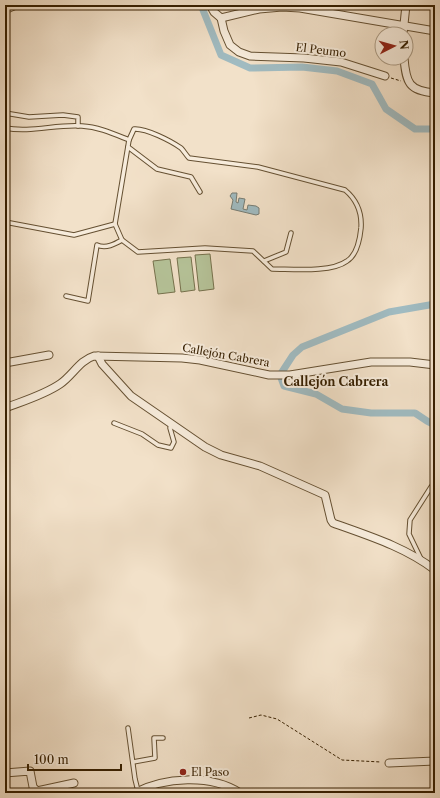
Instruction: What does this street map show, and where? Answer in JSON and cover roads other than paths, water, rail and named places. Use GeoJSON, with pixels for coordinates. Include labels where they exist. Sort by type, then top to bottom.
{"type":"FeatureCollection","features":[{"type":"Feature","properties":{"kind":"street"},"geometry":{"type":"LineString","coordinates":[[5,10],[16,5]]}},
{"type":"Feature","properties":{"kind":"street"},"geometry":{"type":"LineString","coordinates":[[210,5],[214,12],[221,18],[248,11],[282,7],[307,7],[435,30]]}},
{"type":"Feature","properties":{"kind":"street"},"geometry":{"type":"LineString","coordinates":[[403,25],[406,5]]}},
{"type":"Feature","properties":{"kind":"street","name":"El Peumo"},"geometry":{"type":"LineString","coordinates":[[221,18],[224,31],[230,45],[239,52],[250,56],[304,58],[341,62],[385,76]]}},
{"type":"Feature","properties":{"kind":"street"},"geometry":{"type":"LineString","coordinates":[[405,66],[409,83],[415,90],[435,93]]}},
{"type":"Feature","properties":{"kind":"street"},"geometry":{"type":"LineString","coordinates":[[5,363],[49,355]]}},
{"type":"Feature","properties":{"kind":"street"},"geometry":{"type":"LineString","coordinates":[[98,356],[102,364],[131,396],[205,447],[221,454],[260,466],[325,496],[333,523],[394,546],[420,559],[435,570]]}},
{"type":"Feature","properties":{"kind":"street","name":"Callejón Cabrera"},"geometry":{"type":"LineString","coordinates":[[5,408],[54,388],[70,376],[84,360],[98,356],[182,358],[200,360],[269,375],[287,375],[371,362],[410,362],[435,365]]}},
{"type":"Feature","properties":{"kind":"street"},"geometry":{"type":"LineString","coordinates":[[389,763],[435,761]]}},
{"type":"Feature","properties":{"kind":"street"},"geometry":{"type":"LineString","coordinates":[[5,773],[30,771],[33,787],[37,791],[74,783]]}},
{"type":"Feature","properties":{"kind":"street"},"geometry":{"type":"LineString","coordinates":[[136,792],[148,787],[169,782],[190,780],[210,782],[239,793]]}},
{"type":"Feature","properties":{"kind":"lane"},"geometry":{"type":"LineString","coordinates":[[5,113],[29,117],[63,114],[78,117],[78,126]]}},
{"type":"Feature","properties":{"kind":"lane"},"geometry":{"type":"LineString","coordinates":[[5,128],[29,130],[78,126],[97,128],[129,140]]}},
{"type":"Feature","properties":{"kind":"lane"},"geometry":{"type":"LineString","coordinates":[[134,129],[141,129],[148,131],[181,149],[189,158],[258,167],[345,190],[352,196],[358,208],[361,219],[358,242],[353,255],[348,261],[335,266],[314,270],[272,269],[253,251],[205,248],[138,252],[122,240],[115,224],[128,147],[129,140],[134,129]]}},
{"type":"Feature","properties":{"kind":"lane"},"geometry":{"type":"LineString","coordinates":[[128,147],[157,169],[191,177],[200,192]]}},
{"type":"Feature","properties":{"kind":"lane"},"geometry":{"type":"LineString","coordinates":[[5,222],[74,235],[115,224]]}},
{"type":"Feature","properties":{"kind":"lane"},"geometry":{"type":"LineString","coordinates":[[264,261],[286,252],[291,233]]}},
{"type":"Feature","properties":{"kind":"lane"},"geometry":{"type":"LineString","coordinates":[[66,296],[88,301],[97,245],[102,247],[109,246],[122,240]]}},
{"type":"Feature","properties":{"kind":"lane"},"geometry":{"type":"LineString","coordinates":[[114,423],[142,434],[158,445],[170,448],[174,442],[170,428],[171,423]]}},
{"type":"Feature","properties":{"kind":"lane"},"geometry":{"type":"LineString","coordinates":[[420,559],[409,534],[410,520],[431,487]]}},
{"type":"Feature","properties":{"kind":"lane"},"geometry":{"type":"LineString","coordinates":[[128,728],[136,792]]}},
{"type":"Feature","properties":{"kind":"lane"},"geometry":{"type":"LineString","coordinates":[[133,762],[154,758],[154,738],[162,738]]}},
{"type":"Feature","properties":{"kind":"water"},"geometry":{"type":"Polygon","coordinates":[[[232,193],[237,193],[236,202],[238,203],[239,198],[245,199],[243,209],[247,210],[248,205],[256,206],[259,208],[259,214],[256,215],[231,209],[233,200],[230,196],[232,193]]]}},
{"type":"Feature","properties":{"kind":"waterway"},"geometry":{"type":"LineString","coordinates":[[201,5],[221,55],[250,68],[302,67],[337,71],[372,84],[386,109],[415,129],[433,129],[435,127]]}},
{"type":"Feature","properties":{"kind":"waterway"},"geometry":{"type":"LineString","coordinates":[[435,304],[389,312],[302,347],[293,355],[280,375],[284,386],[316,394],[342,409],[371,413],[415,413],[435,425]]}},
{"type":"Feature","properties":{"kind":"place","name":"El Paso"},"geometry":{"type":"Point","coordinates":[183,772]}},
{"type":"Feature","properties":{"kind":"district","name":"Callejón Cabrera"},"geometry":{"type":"Point","coordinates":[336,381]}}]}
